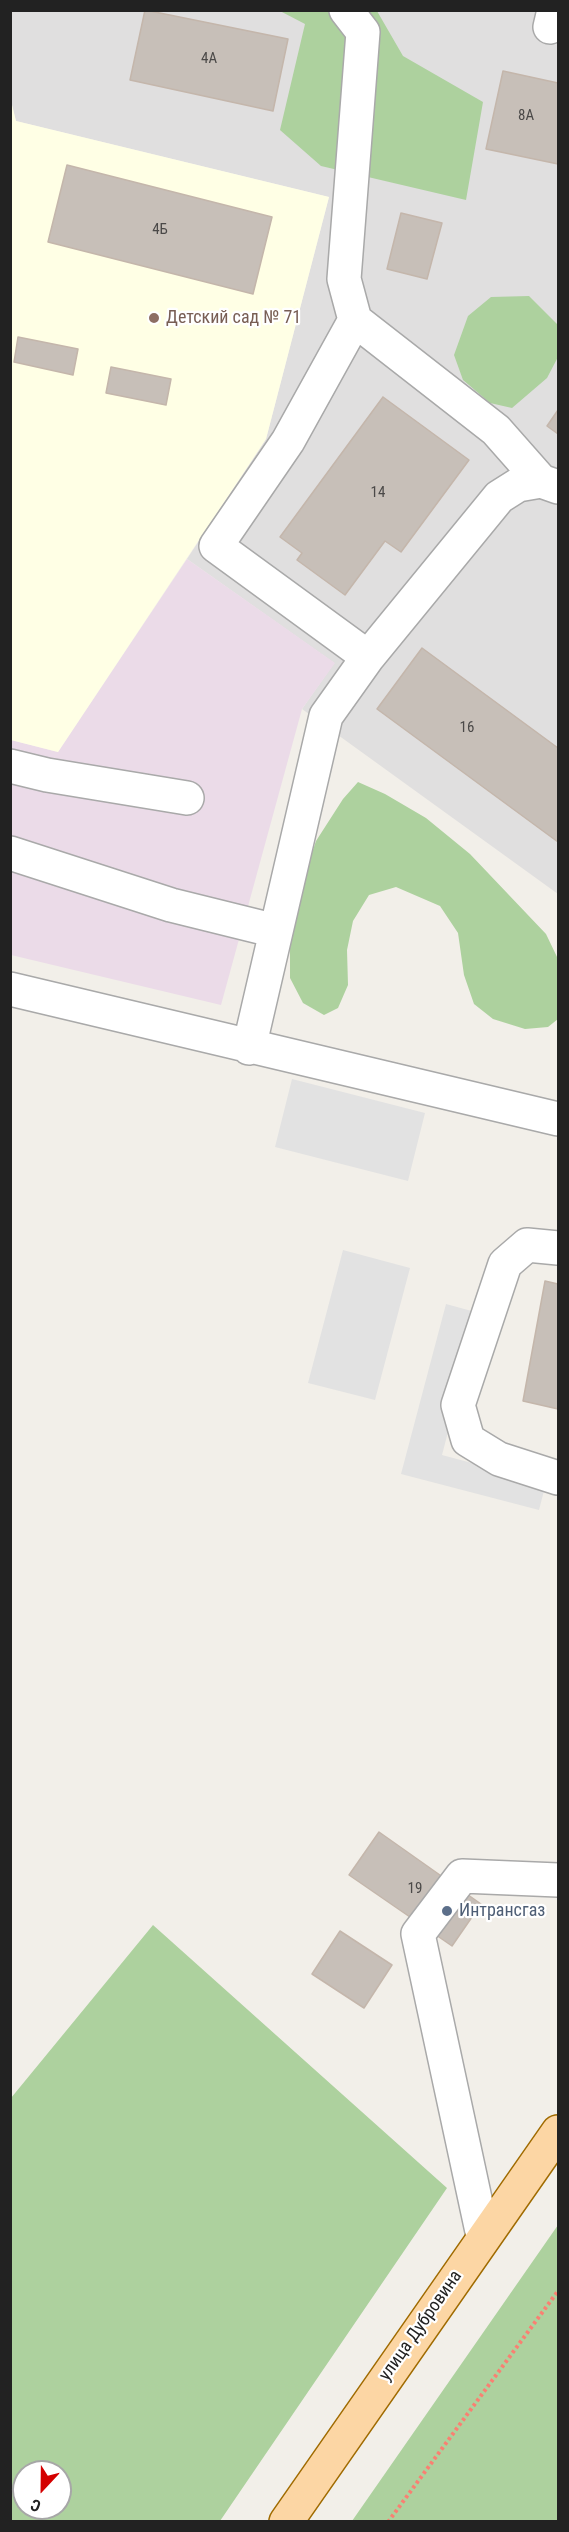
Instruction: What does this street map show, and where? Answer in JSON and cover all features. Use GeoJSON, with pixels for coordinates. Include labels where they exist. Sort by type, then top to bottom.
{"type":"FeatureCollection","features":[{"type":"Feature","properties":{"kind":"main road","name":"улица Дубровина"},"geometry":{"type":"LineString","coordinates":[[286,2522],[483,2236],[558,2132]]}},
{"type":"Feature","properties":{"kind":"street"},"geometry":{"type":"LineString","coordinates":[[346,10],[363,33],[344,279],[355,320],[496,430],[550,484]]}},
{"type":"Feature","properties":{"kind":"street"},"geometry":{"type":"LineString","coordinates":[[355,320],[288,441],[216,546],[368,657]]}},
{"type":"Feature","properties":{"kind":"street"},"geometry":{"type":"LineString","coordinates":[[249,1048],[326,716],[368,657],[499,497],[518,485],[550,484]]}},
{"type":"Feature","properties":{"kind":"street"},"geometry":{"type":"LineString","coordinates":[[10,766],[47,775],[186,798]]}},
{"type":"Feature","properties":{"kind":"street"},"geometry":{"type":"LineString","coordinates":[[10,853],[171,905],[276,931]]}},
{"type":"Feature","properties":{"kind":"street"},"geometry":{"type":"LineString","coordinates":[[10,988],[249,1048],[558,1119]]}},
{"type":"Feature","properties":{"kind":"street"},"geometry":{"type":"LineString","coordinates":[[558,1248],[527,1245],[505,1264],[458,1405],[468,1440],[499,1459],[558,1478]]}},
{"type":"Feature","properties":{"kind":"street"},"geometry":{"type":"LineString","coordinates":[[483,2236],[418,1934],[462,1876],[558,1880]]}},
{"type":"Feature","properties":{"kind":"path"},"geometry":{"type":"LineString","coordinates":[[388,2522],[558,2291]]}},
{"type":"Feature","properties":{"kind":"shaded area"},"geometry":{"type":"Polygon","coordinates":[[[10,11],[558,11],[558,894],[302,709],[334,663],[187,559],[266,439],[329,197],[16,121],[10,97],[10,11]]]}},
{"type":"Feature","properties":{"kind":"shaded area","name":"Детский сад № 71"},"geometry":{"type":"Polygon","coordinates":[[[10,97],[16,121],[329,197],[266,439],[58,752],[11,740],[10,97]]]}},
{"type":"Feature","properties":{"kind":"shaded area"},"geometry":{"type":"Polygon","coordinates":[[[187,559],[335,663],[302,709],[221,1005],[11,955],[11,740],[58,752],[187,559]]]}},
{"type":"Feature","properties":{"kind":"shaded area"},"geometry":{"type":"Polygon","coordinates":[[[292,1079],[425,1113],[408,1181],[275,1147],[292,1079]]]}},
{"type":"Feature","properties":{"kind":"shaded area"},"geometry":{"type":"Polygon","coordinates":[[[343,1250],[410,1268],[375,1400],[308,1383],[343,1250]]]}},
{"type":"Feature","properties":{"kind":"shaded area"},"geometry":{"type":"Polygon","coordinates":[[[446,1304],[479,1313],[442,1455],[546,1483],[539,1510],[401,1474],[446,1304]]]}},
{"type":"Feature","properties":{"kind":"green space"},"geometry":{"type":"Polygon","coordinates":[[[280,11],[377,11],[403,56],[483,102],[466,200],[321,166],[280,130],[305,24],[280,11]]]}},
{"type":"Feature","properties":{"kind":"green space"},"geometry":{"type":"Polygon","coordinates":[[[529,296],[557,324],[558,357],[547,378],[512,408],[490,403],[463,380],[454,355],[468,316],[491,297],[529,296]]]}},
{"type":"Feature","properties":{"kind":"green space"},"geometry":{"type":"Polygon","coordinates":[[[358,782],[385,794],[426,818],[470,854],[546,934],[558,959],[558,1019],[548,1027],[525,1029],[493,1019],[474,1004],[464,975],[458,933],[440,906],[396,887],[369,895],[353,921],[347,950],[348,985],[338,1008],[324,1015],[303,1003],[290,978],[290,942],[297,897],[316,841],[343,799],[358,782]]]}},
{"type":"Feature","properties":{"kind":"green space"},"geometry":{"type":"Polygon","coordinates":[[[153,1925],[447,2188],[220,2521],[11,2521],[11,2098],[153,1925]]]}},
{"type":"Feature","properties":{"kind":"green space"},"geometry":{"type":"Polygon","coordinates":[[[558,2225],[558,2521],[352,2521],[558,2225]]]}},
{"type":"Feature","properties":{"kind":"building"},"geometry":{"type":"Polygon","coordinates":[[[145,10],[288,39],[273,111],[130,80],[145,10]]]}},
{"type":"Feature","properties":{"kind":"building"},"geometry":{"type":"Polygon","coordinates":[[[503,71],[558,83],[558,164],[486,149],[503,71]]]}},
{"type":"Feature","properties":{"kind":"building"},"geometry":{"type":"Polygon","coordinates":[[[67,165],[272,217],[253,294],[48,242],[67,165]]]}},
{"type":"Feature","properties":{"kind":"building"},"geometry":{"type":"Polygon","coordinates":[[[401,213],[442,223],[427,279],[387,269],[401,213]]]}},
{"type":"Feature","properties":{"kind":"building"},"geometry":{"type":"Polygon","coordinates":[[[18,337],[78,349],[73,375],[14,362],[18,337]]]}},
{"type":"Feature","properties":{"kind":"building"},"geometry":{"type":"Polygon","coordinates":[[[111,367],[171,379],[166,405],[106,393],[111,367]]]}},
{"type":"Feature","properties":{"kind":"building"},"geometry":{"type":"Polygon","coordinates":[[[383,397],[469,460],[401,552],[385,541],[345,595],[297,560],[302,553],[280,537],[383,397]]]}},
{"type":"Feature","properties":{"kind":"building"},"geometry":{"type":"Polygon","coordinates":[[[558,410],[558,434],[547,426],[558,410]]]}},
{"type":"Feature","properties":{"kind":"building"},"geometry":{"type":"Polygon","coordinates":[[[422,648],[558,748],[558,842],[377,709],[422,648]]]}},
{"type":"Feature","properties":{"kind":"building"},"geometry":{"type":"Polygon","coordinates":[[[545,1281],[558,1284],[558,1409],[523,1401],[545,1281]]]}},
{"type":"Feature","properties":{"kind":"building"},"geometry":{"type":"Polygon","coordinates":[[[379,1832],[481,1904],[452,1946],[349,1875],[379,1832]]]}},
{"type":"Feature","properties":{"kind":"building"},"geometry":{"type":"Polygon","coordinates":[[[340,1931],[392,1965],[364,2008],[312,1974],[340,1931]]]}},
{"type":"Feature","properties":{"kind":"place","name":"Детский сад № 71"},"geometry":{"type":"Point","coordinates":[154,318]}},
{"type":"Feature","properties":{"kind":"place","name":"Интрансгаз"},"geometry":{"type":"Point","coordinates":[447,1911]}}]}
